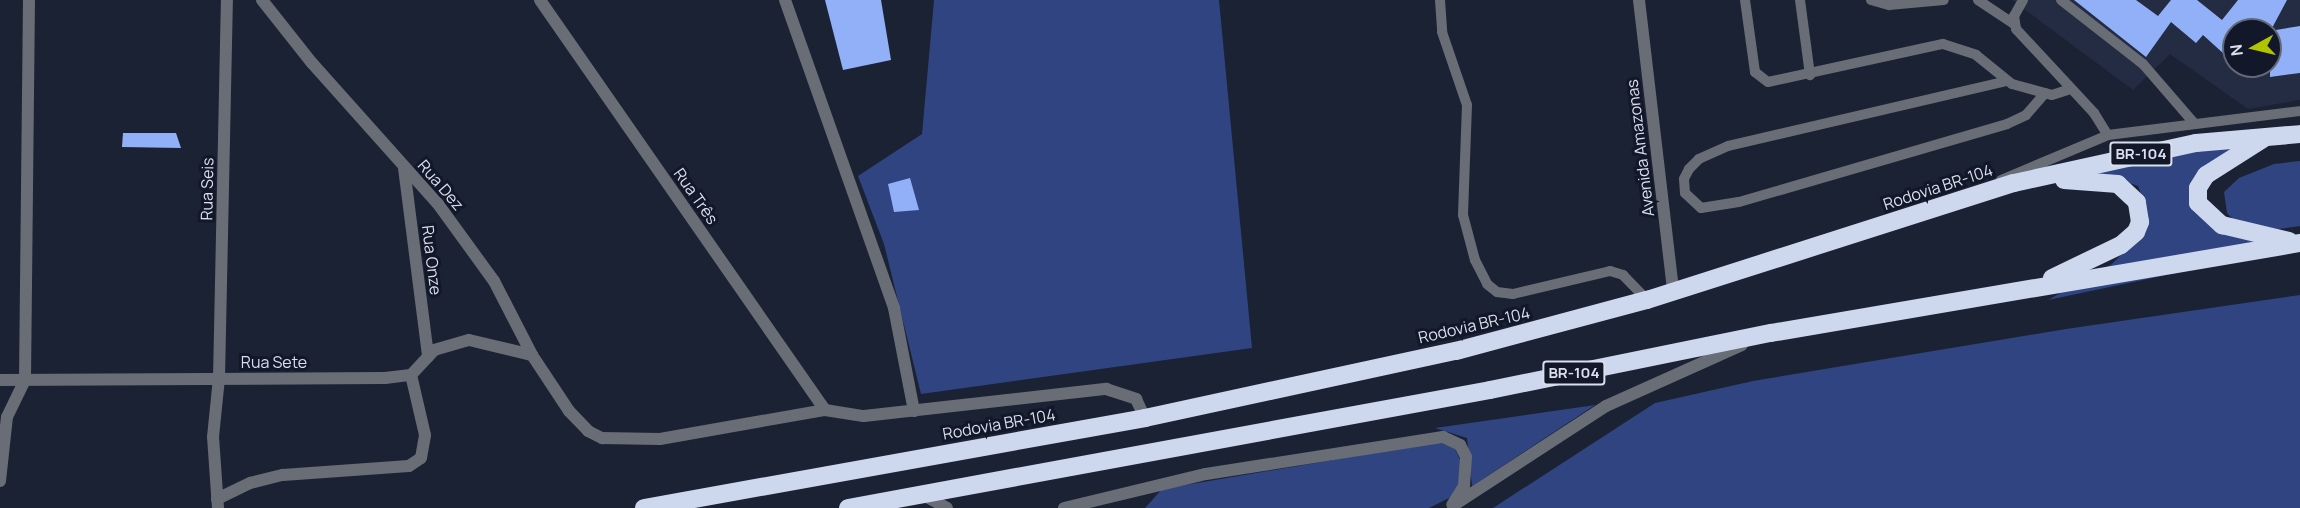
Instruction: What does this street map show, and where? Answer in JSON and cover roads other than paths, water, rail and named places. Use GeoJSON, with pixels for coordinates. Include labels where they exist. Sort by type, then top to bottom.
{"type":"FeatureCollection","features":[{"type":"Feature","properties":{"kind":"highway","name":"Rodovia BR-104"},"geometry":{"type":"LineString","coordinates":[[644,508],[1145,418],[1456,351],[1647,300],[2014,183],[2187,145],[2270,135],[2300,134]]}},
{"type":"Feature","properties":{"kind":"highway"},"geometry":{"type":"LineString","coordinates":[[2270,135],[2206,175],[2198,188],[2198,203],[2222,225],[2300,243]]}},
{"type":"Feature","properties":{"kind":"highway"},"geometry":{"type":"LineString","coordinates":[[2014,183],[2079,179],[2114,182],[2132,195],[2140,216],[2136,232],[2121,245],[2028,288]]}},
{"type":"Feature","properties":{"kind":"highway","name":"BR-104"},"geometry":{"type":"LineString","coordinates":[[848,508],[1467,394],[1771,333],[2300,243]]}},
{"type":"Feature","properties":{"kind":"street"},"geometry":{"type":"LineString","coordinates":[[0,481],[7,417],[25,380],[29,0]]}},
{"type":"Feature","properties":{"kind":"street","name":"Rua Seis"},"geometry":{"type":"LineString","coordinates":[[217,503],[213,437],[219,378],[227,0]]}},
{"type":"Feature","properties":{"kind":"street","name":"Rua Dez"},"geometry":{"type":"LineString","coordinates":[[262,0],[404,168],[438,204],[494,281],[532,355],[569,411],[588,431],[602,438],[632,441],[825,410],[864,416],[1106,389],[1136,399],[1145,418]]}},
{"type":"Feature","properties":{"kind":"street","name":"Rua Três"},"geometry":{"type":"LineString","coordinates":[[540,0],[825,410]]}},
{"type":"Feature","properties":{"kind":"street"},"geometry":{"type":"LineString","coordinates":[[785,0],[894,308],[914,411]]}},
{"type":"Feature","properties":{"kind":"street","name":"Avenida Amazonas"},"geometry":{"type":"LineString","coordinates":[[1640,0],[1673,291]]}},
{"type":"Feature","properties":{"kind":"street","name":"Rua Onze"},"geometry":{"type":"LineString","coordinates":[[404,168],[428,356]]}},
{"type":"Feature","properties":{"kind":"street"},"geometry":{"type":"LineString","coordinates":[[1450,507],[1631,392],[1771,333]]}},
{"type":"Feature","properties":{"kind":"street"},"geometry":{"type":"LineString","coordinates":[[217,503],[250,483],[283,475],[409,466],[421,458],[425,435],[411,375],[428,356],[444,345],[469,339],[532,355]]}},
{"type":"Feature","properties":{"kind":"street","name":"Rua Sete"},"geometry":{"type":"LineString","coordinates":[[0,380],[411,375]]}},
{"type":"Feature","properties":{"kind":"street"},"geometry":{"type":"LineString","coordinates":[[1065,508],[1206,474],[1443,437],[1460,445],[1466,457],[1464,486],[1450,507]]}},
{"type":"Feature","properties":{"kind":"street"},"geometry":{"type":"LineString","coordinates":[[921,494],[947,508]]}},
{"type":"Feature","properties":{"kind":"lane"},"geometry":{"type":"LineString","coordinates":[[1440,0],[1442,32],[1467,105],[1463,215],[1475,260],[1487,284],[1497,292],[1513,294],[1610,271],[1623,275],[1647,300]]}},
{"type":"Feature","properties":{"kind":"lane"},"geometry":{"type":"LineString","coordinates":[[1745,0],[1757,75],[1773,82],[1942,44],[1976,55],[2007,81],[2044,93],[2060,94],[2070,89]]}},
{"type":"Feature","properties":{"kind":"lane"},"geometry":{"type":"LineString","coordinates":[[1800,0],[1810,75]]}},
{"type":"Feature","properties":{"kind":"lane"},"geometry":{"type":"LineString","coordinates":[[1871,0],[1888,5],[1944,0]]}},
{"type":"Feature","properties":{"kind":"lane"},"geometry":{"type":"LineString","coordinates":[[1978,0],[2014,24],[2070,89],[2094,113],[2109,135]]}},
{"type":"Feature","properties":{"kind":"lane"},"geometry":{"type":"LineString","coordinates":[[2014,24],[2023,0]]}},
{"type":"Feature","properties":{"kind":"lane"},"geometry":{"type":"LineString","coordinates":[[2061,0],[2143,64],[2193,122]]}},
{"type":"Feature","properties":{"kind":"lane"},"geometry":{"type":"LineString","coordinates":[[2007,81],[1728,147],[1699,159],[1689,169],[1684,179],[1685,193],[1701,208],[1739,202],[2007,124],[2026,115],[2044,93]]}},
{"type":"Feature","properties":{"kind":"lane"},"geometry":{"type":"LineString","coordinates":[[1977,194],[2019,170],[2109,135],[2193,122],[2300,111]]}}]}
